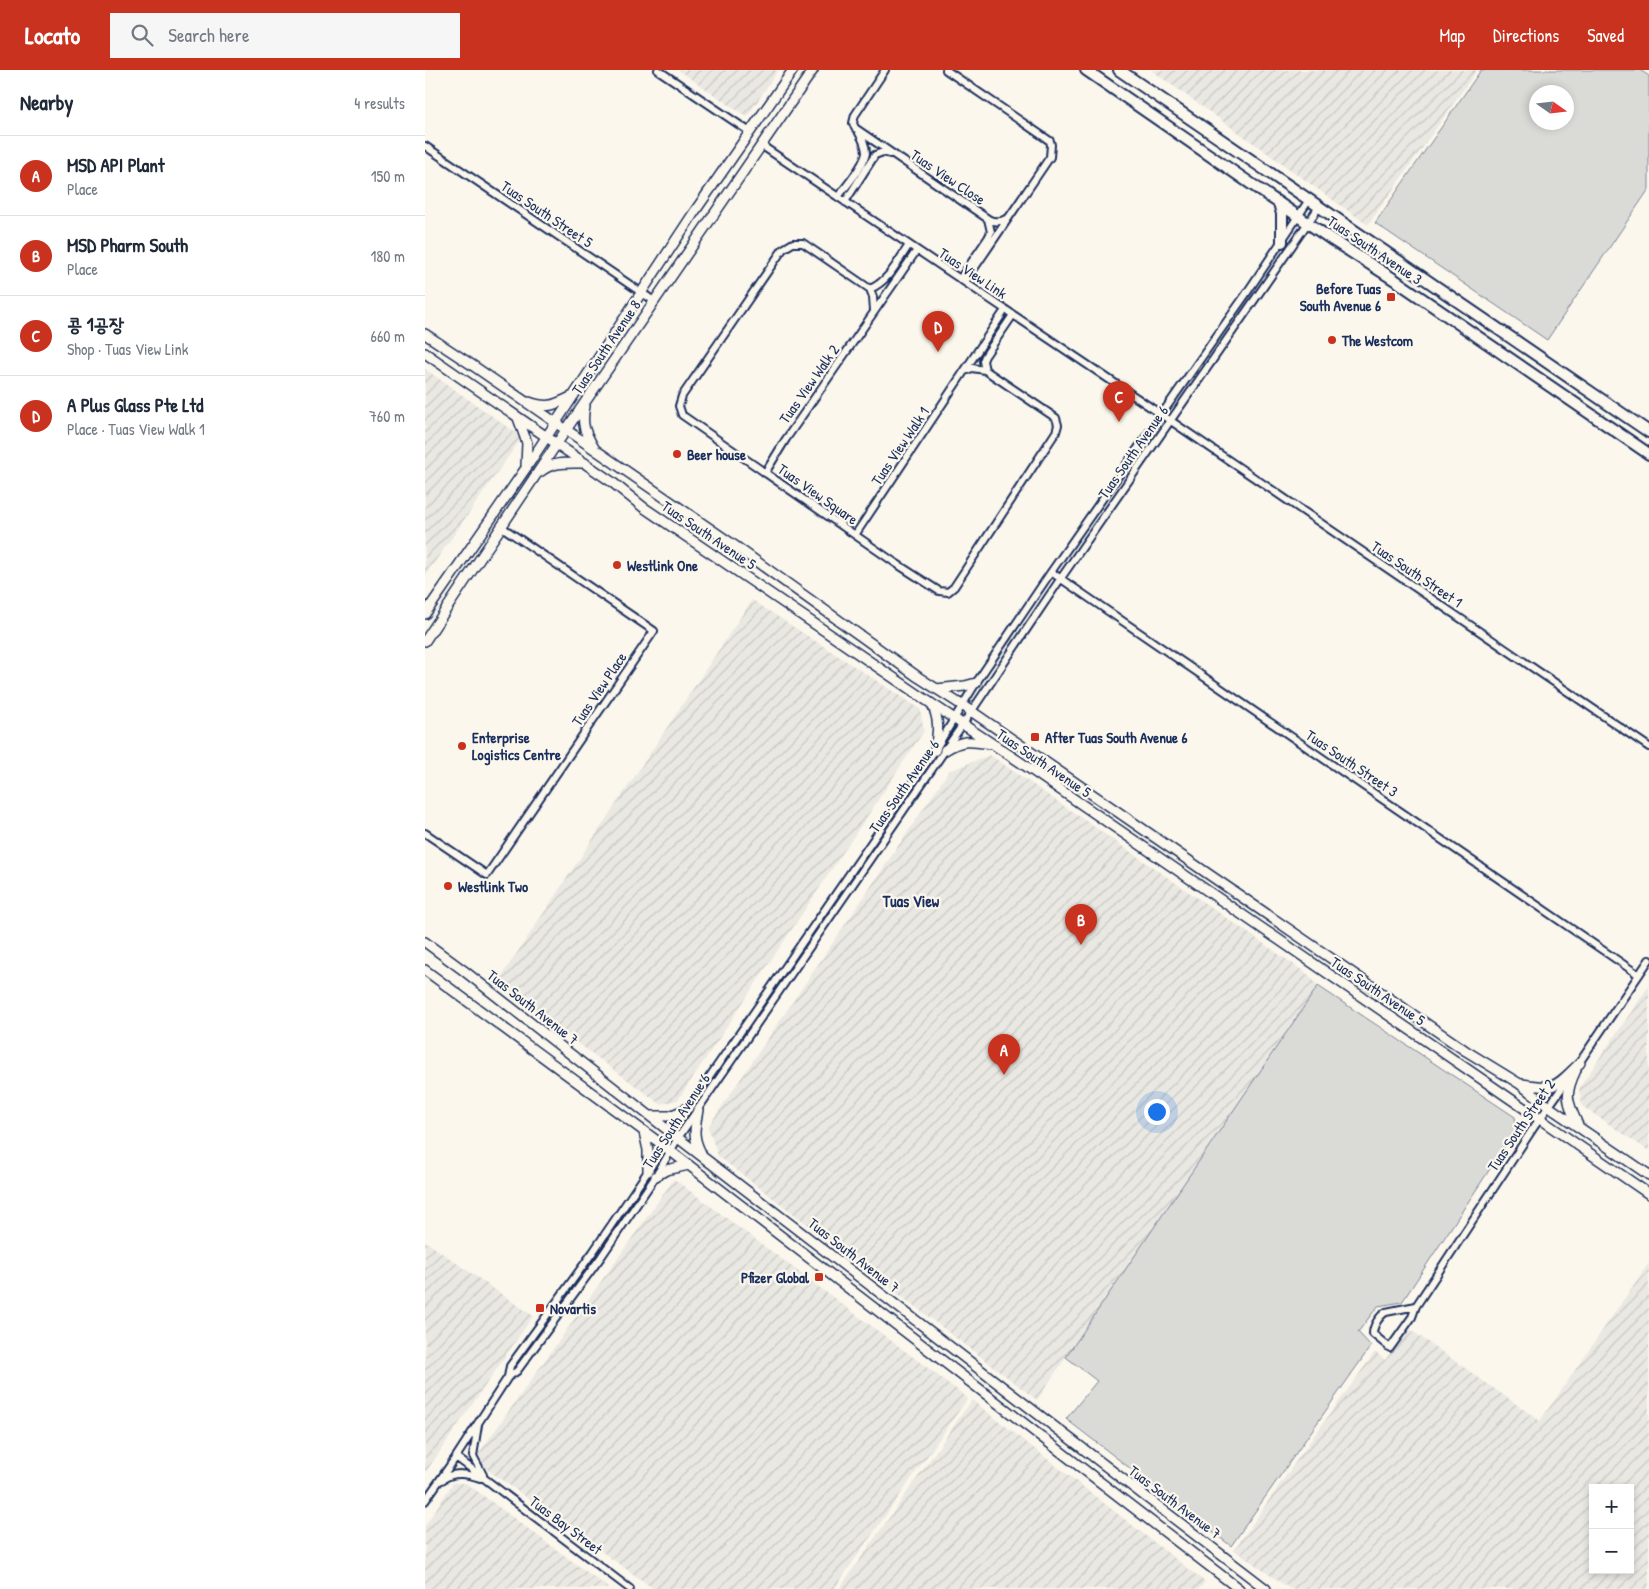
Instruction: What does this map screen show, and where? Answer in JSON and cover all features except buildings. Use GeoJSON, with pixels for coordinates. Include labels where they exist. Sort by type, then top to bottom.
{"type":"FeatureCollection","features":[{"type":"Feature","properties":{"kind":"main road","name":"Tuas South Avenue 3"},"geometry":{"type":"LineString","coordinates":[[1086,70],[1649,454]]}},
{"type":"Feature","properties":{"kind":"main road","name":"Tuas South Avenue 3"},"geometry":{"type":"LineString","coordinates":[[1119,70],[1649,432]]}},
{"type":"Feature","properties":{"kind":"main road"},"geometry":{"type":"LineString","coordinates":[[1279,203],[1282,214],[1281,242]]}},
{"type":"Feature","properties":{"kind":"main road"},"geometry":{"type":"LineString","coordinates":[[1636,423],[1649,425]]}},
{"type":"Feature","properties":{"kind":"street"},"geometry":{"type":"LineString","coordinates":[[658,70],[750,132]]}},
{"type":"Feature","properties":{"kind":"street","name":"Tuas South Avenue 8"},"geometry":{"type":"LineString","coordinates":[[425,614],[526,468],[641,293],[793,70]]}},
{"type":"Feature","properties":{"kind":"street","name":"Tuas South Avenue 8"},"geometry":{"type":"LineString","coordinates":[[425,641],[566,430],[813,70]]}},
{"type":"Feature","properties":{"kind":"street"},"geometry":{"type":"LineString","coordinates":[[838,197],[863,161],[866,153],[865,144],[853,123],[855,115],[885,70]]}},
{"type":"Feature","properties":{"kind":"street"},"geometry":{"type":"LineString","coordinates":[[946,70],[1050,141],[1051,145],[1050,157],[963,281]]}},
{"type":"Feature","properties":{"kind":"street","name":"Tuas View Close"},"geometry":{"type":"LineString","coordinates":[[858,130],[988,219],[999,222],[1009,217]]}},
{"type":"Feature","properties":{"kind":"street","name":"Tuas South Street 5"},"geometry":{"type":"LineString","coordinates":[[425,146],[654,302]]}},
{"type":"Feature","properties":{"kind":"street","name":"Tuas View Link"},"geometry":{"type":"LineString","coordinates":[[761,146],[1171,421]]}},
{"type":"Feature","properties":{"kind":"street","name":"Tuas View Close"},"geometry":{"type":"LineString","coordinates":[[845,202],[875,155],[883,152],[894,155]]}},
{"type":"Feature","properties":{"kind":"street","name":"Tuas South Avenue 6"},"geometry":{"type":"LineString","coordinates":[[675,1136],[698,1110],[963,724],[977,683],[1051,572],[1309,200]]}},
{"type":"Feature","properties":{"kind":"street","name":"Tuas South Avenue 6"},"geometry":{"type":"LineString","coordinates":[[508,1377],[517,1371],[601,1257],[675,1136],[688,1108],[955,719],[967,708],[1061,578],[1319,207]]}},
{"type":"Feature","properties":{"kind":"street","name":"Tuas View Close"},"geometry":{"type":"LineString","coordinates":[[963,281],[991,232],[988,219]]}},
{"type":"Feature","properties":{"kind":"street","name":"Tuas View Square"},"geometry":{"type":"LineString","coordinates":[[870,288],[803,243],[793,243],[783,249],[682,396],[679,406],[682,415],[939,591],[948,592],[1055,432],[1057,425],[1056,418],[985,370]]}},
{"type":"Feature","properties":{"kind":"street"},"geometry":{"type":"LineString","coordinates":[[874,311],[870,288],[879,285],[885,280],[909,245]]}},
{"type":"Feature","properties":{"kind":"street","name":"Tuas View Walk 2"},"geometry":{"type":"LineString","coordinates":[[765,473],[786,439],[917,250]]}},
{"type":"Feature","properties":{"kind":"street","name":"Tuas View Walk 1"},"geometry":{"type":"LineString","coordinates":[[855,535],[1005,310]]}},
{"type":"Feature","properties":{"kind":"street"},"geometry":{"type":"LineString","coordinates":[[965,371],[972,368],[985,370],[983,361],[985,356],[1013,315]]}},
{"type":"Feature","properties":{"kind":"street","name":"Tuas South Avenue 5"},"geometry":{"type":"LineString","coordinates":[[425,334],[758,563],[935,688],[967,708],[1395,1003],[1466,1051],[1520,1084],[1578,1127],[1649,1175]]}},
{"type":"Feature","properties":{"kind":"street","name":"Tuas South Avenue 5"},"geometry":{"type":"LineString","coordinates":[[425,353],[613,482],[643,508],[994,745],[1649,1194]]}},
{"type":"Feature","properties":{"kind":"street"},"geometry":{"type":"LineString","coordinates":[[519,398],[551,406],[573,396]]}},
{"type":"Feature","properties":{"kind":"street"},"geometry":{"type":"LineString","coordinates":[[586,401],[583,429],[595,450]]}},
{"type":"Feature","properties":{"kind":"street"},"geometry":{"type":"LineString","coordinates":[[517,416],[527,443],[526,468]]}},
{"type":"Feature","properties":{"kind":"street","name":"Tuas South Street 1"},"geometry":{"type":"LineString","coordinates":[[1171,421],[1649,748]]}},
{"type":"Feature","properties":{"kind":"street"},"geometry":{"type":"LineString","coordinates":[[537,476],[553,464],[566,462],[585,463]]}},
{"type":"Feature","properties":{"kind":"street","name":"Tuas View Place"},"geometry":{"type":"LineString","coordinates":[[425,833],[487,875],[654,631],[502,527]]}},
{"type":"Feature","properties":{"kind":"street","name":"Tuas South Street 3"},"geometry":{"type":"LineString","coordinates":[[1051,572],[1639,975]]}},
{"type":"Feature","properties":{"kind":"street"},"geometry":{"type":"LineString","coordinates":[[935,688],[965,686],[977,683]]}},
{"type":"Feature","properties":{"kind":"street"},"geometry":{"type":"LineString","coordinates":[[932,704],[939,729],[935,750]]}},
{"type":"Feature","properties":{"kind":"street"},"geometry":{"type":"LineString","coordinates":[[945,750],[956,743],[965,741],[994,745]]}},
{"type":"Feature","properties":{"kind":"street","name":"Tuas South Avenue 7"},"geometry":{"type":"LineString","coordinates":[[425,942],[1266,1589]]}},
{"type":"Feature","properties":{"kind":"street","name":"Tuas South Street 2"},"geometry":{"type":"LineString","coordinates":[[1416,1306],[1382,1314],[1374,1326],[1373,1334],[1390,1348],[1540,1118],[1580,1063],[1649,960]]}},
{"type":"Feature","properties":{"kind":"street","name":"Tuas South Avenue 7"},"geometry":{"type":"LineString","coordinates":[[425,970],[689,1165],[1239,1589]]}},
{"type":"Feature","properties":{"kind":"street"},"geometry":{"type":"LineString","coordinates":[[1520,1084],[1546,1088],[1552,1086],[1561,1081],[1580,1063]]}},
{"type":"Feature","properties":{"kind":"street"},"geometry":{"type":"LineString","coordinates":[[1578,1127],[1568,1104],[1569,1085],[1580,1063]]}},
{"type":"Feature","properties":{"kind":"street"},"geometry":{"type":"LineString","coordinates":[[650,1116],[670,1116],[688,1108]]}},
{"type":"Feature","properties":{"kind":"street"},"geometry":{"type":"LineString","coordinates":[[698,1110],[694,1135],[695,1142],[703,1157]]}},
{"type":"Feature","properties":{"kind":"street"},"geometry":{"type":"LineString","coordinates":[[645,1132],[652,1173],[689,1165]]}},
{"type":"Feature","properties":{"kind":"street","name":"Tuas South Avenue 6"},"geometry":{"type":"LineString","coordinates":[[425,1501],[508,1377],[510,1366],[652,1173]]}},
{"type":"Feature","properties":{"kind":"street","name":"Tuas Bay Street"},"geometry":{"type":"LineString","coordinates":[[479,1422],[473,1456],[486,1480]]}},
{"type":"Feature","properties":{"kind":"street","name":"Tuas Bay Street"},"geometry":{"type":"LineString","coordinates":[[456,1457],[630,1589]]}},
{"type":"Feature","properties":{"kind":"street","name":"Tuas Bay Street"},"geometry":{"type":"LineString","coordinates":[[437,1484],[447,1477],[462,1473],[486,1480]]}},
{"type":"Feature","properties":{"kind":"shaded area"},"geometry":{"type":"Polygon","coordinates":[[[678,70],[778,70],[747,117],[678,70]]]}},
{"type":"Feature","properties":{"kind":"shaded area"},"geometry":{"type":"Polygon","coordinates":[[[1151,70],[1477,70],[1368,225],[1151,70]]]}},
{"type":"Feature","properties":{"kind":"shaded area"},"geometry":{"type":"Polygon","coordinates":[[[1481,70],[1640,70],[1649,76],[1649,189],[1547,340],[1375,223],[1481,70]]]}},
{"type":"Feature","properties":{"kind":"shaded area"},"geometry":{"type":"Polygon","coordinates":[[[425,369],[522,437],[425,576],[425,369]]]}},
{"type":"Feature","properties":{"kind":"shaded area"},"geometry":{"type":"Polygon","coordinates":[[[752,600],[920,709],[924,731],[678,1100],[660,1104],[497,983],[752,600]]]}},
{"type":"Feature","properties":{"kind":"shaded area"},"geometry":{"type":"Polygon","coordinates":[[[990,755],[1309,975],[1318,986],[1037,1400],[718,1156],[708,1127],[949,771],[990,755]]]}},
{"type":"Feature","properties":{"kind":"shaded area"},"geometry":{"type":"Polygon","coordinates":[[[1318,986],[1515,1117],[1517,1128],[1402,1302],[1378,1306],[1358,1332],[1371,1346],[1231,1546],[1066,1419],[1097,1381],[1066,1357],[1318,986]]]}},
{"type":"Feature","properties":{"kind":"shaded area"},"geometry":{"type":"Polygon","coordinates":[[[1649,986],[1649,1151],[1582,1106],[1579,1088],[1649,986]]]}},
{"type":"Feature","properties":{"kind":"shaded area"},"geometry":{"type":"Polygon","coordinates":[[[674,1179],[968,1398],[834,1589],[654,1589],[474,1460],[674,1179]]]}},
{"type":"Feature","properties":{"kind":"shaded area"},"geometry":{"type":"Polygon","coordinates":[[[425,1241],[533,1316],[425,1473],[425,1241]]]}},
{"type":"Feature","properties":{"kind":"shaded area"},"geometry":{"type":"Polygon","coordinates":[[[1649,1263],[1649,1589],[1290,1589],[1234,1550],[1375,1352],[1385,1360],[1408,1328],[1540,1421],[1649,1263]]]}},
{"type":"Feature","properties":{"kind":"shaded area"},"geometry":{"type":"Polygon","coordinates":[[[972,1400],[1205,1582],[1199,1589],[839,1589],[972,1400]]]}},
{"type":"Feature","properties":{"kind":"shaded area"},"geometry":{"type":"Polygon","coordinates":[[[453,1483],[466,1483],[610,1589],[425,1589],[425,1526],[453,1483]]]}},
{"type":"Feature","properties":{"kind":"place","name":"Before Tuas South Avenue 6"},"geometry":{"type":"Point","coordinates":[1391,297]}},
{"type":"Feature","properties":{"kind":"place","name":"The Westcom"},"geometry":{"type":"Point","coordinates":[1332,340]}},
{"type":"Feature","properties":{"kind":"place","name":"A Plus Glass Pte Ltd"},"geometry":{"type":"Point","coordinates":[938,352]}},
{"type":"Feature","properties":{"kind":"place","name":"콩 1공장"},"geometry":{"type":"Point","coordinates":[1119,422]}},
{"type":"Feature","properties":{"kind":"place","name":"Beer house"},"geometry":{"type":"Point","coordinates":[677,454]}},
{"type":"Feature","properties":{"kind":"place","name":"Westlink One"},"geometry":{"type":"Point","coordinates":[617,565]}},
{"type":"Feature","properties":{"kind":"place","name":"After Tuas South Avenue 6"},"geometry":{"type":"Point","coordinates":[1035,737]}},
{"type":"Feature","properties":{"kind":"place","name":"Enterprise Logistics Centre"},"geometry":{"type":"Point","coordinates":[462,746]}},
{"type":"Feature","properties":{"kind":"place","name":"Westlink Two"},"geometry":{"type":"Point","coordinates":[448,886]}},
{"type":"Feature","properties":{"kind":"place","name":"MSD Pharm South"},"geometry":{"type":"Point","coordinates":[1081,945]}},
{"type":"Feature","properties":{"kind":"place","name":"MSD API Plant"},"geometry":{"type":"Point","coordinates":[1004,1075]}},
{"type":"Feature","properties":{"kind":"place","name":"Pfizer Global"},"geometry":{"type":"Point","coordinates":[819,1277]}},
{"type":"Feature","properties":{"kind":"place","name":"Novartis"},"geometry":{"type":"Point","coordinates":[540,1308]}},
{"type":"Feature","properties":{"kind":"district","name":"Tuas View"},"geometry":{"type":"Point","coordinates":[911,901]}}]}
